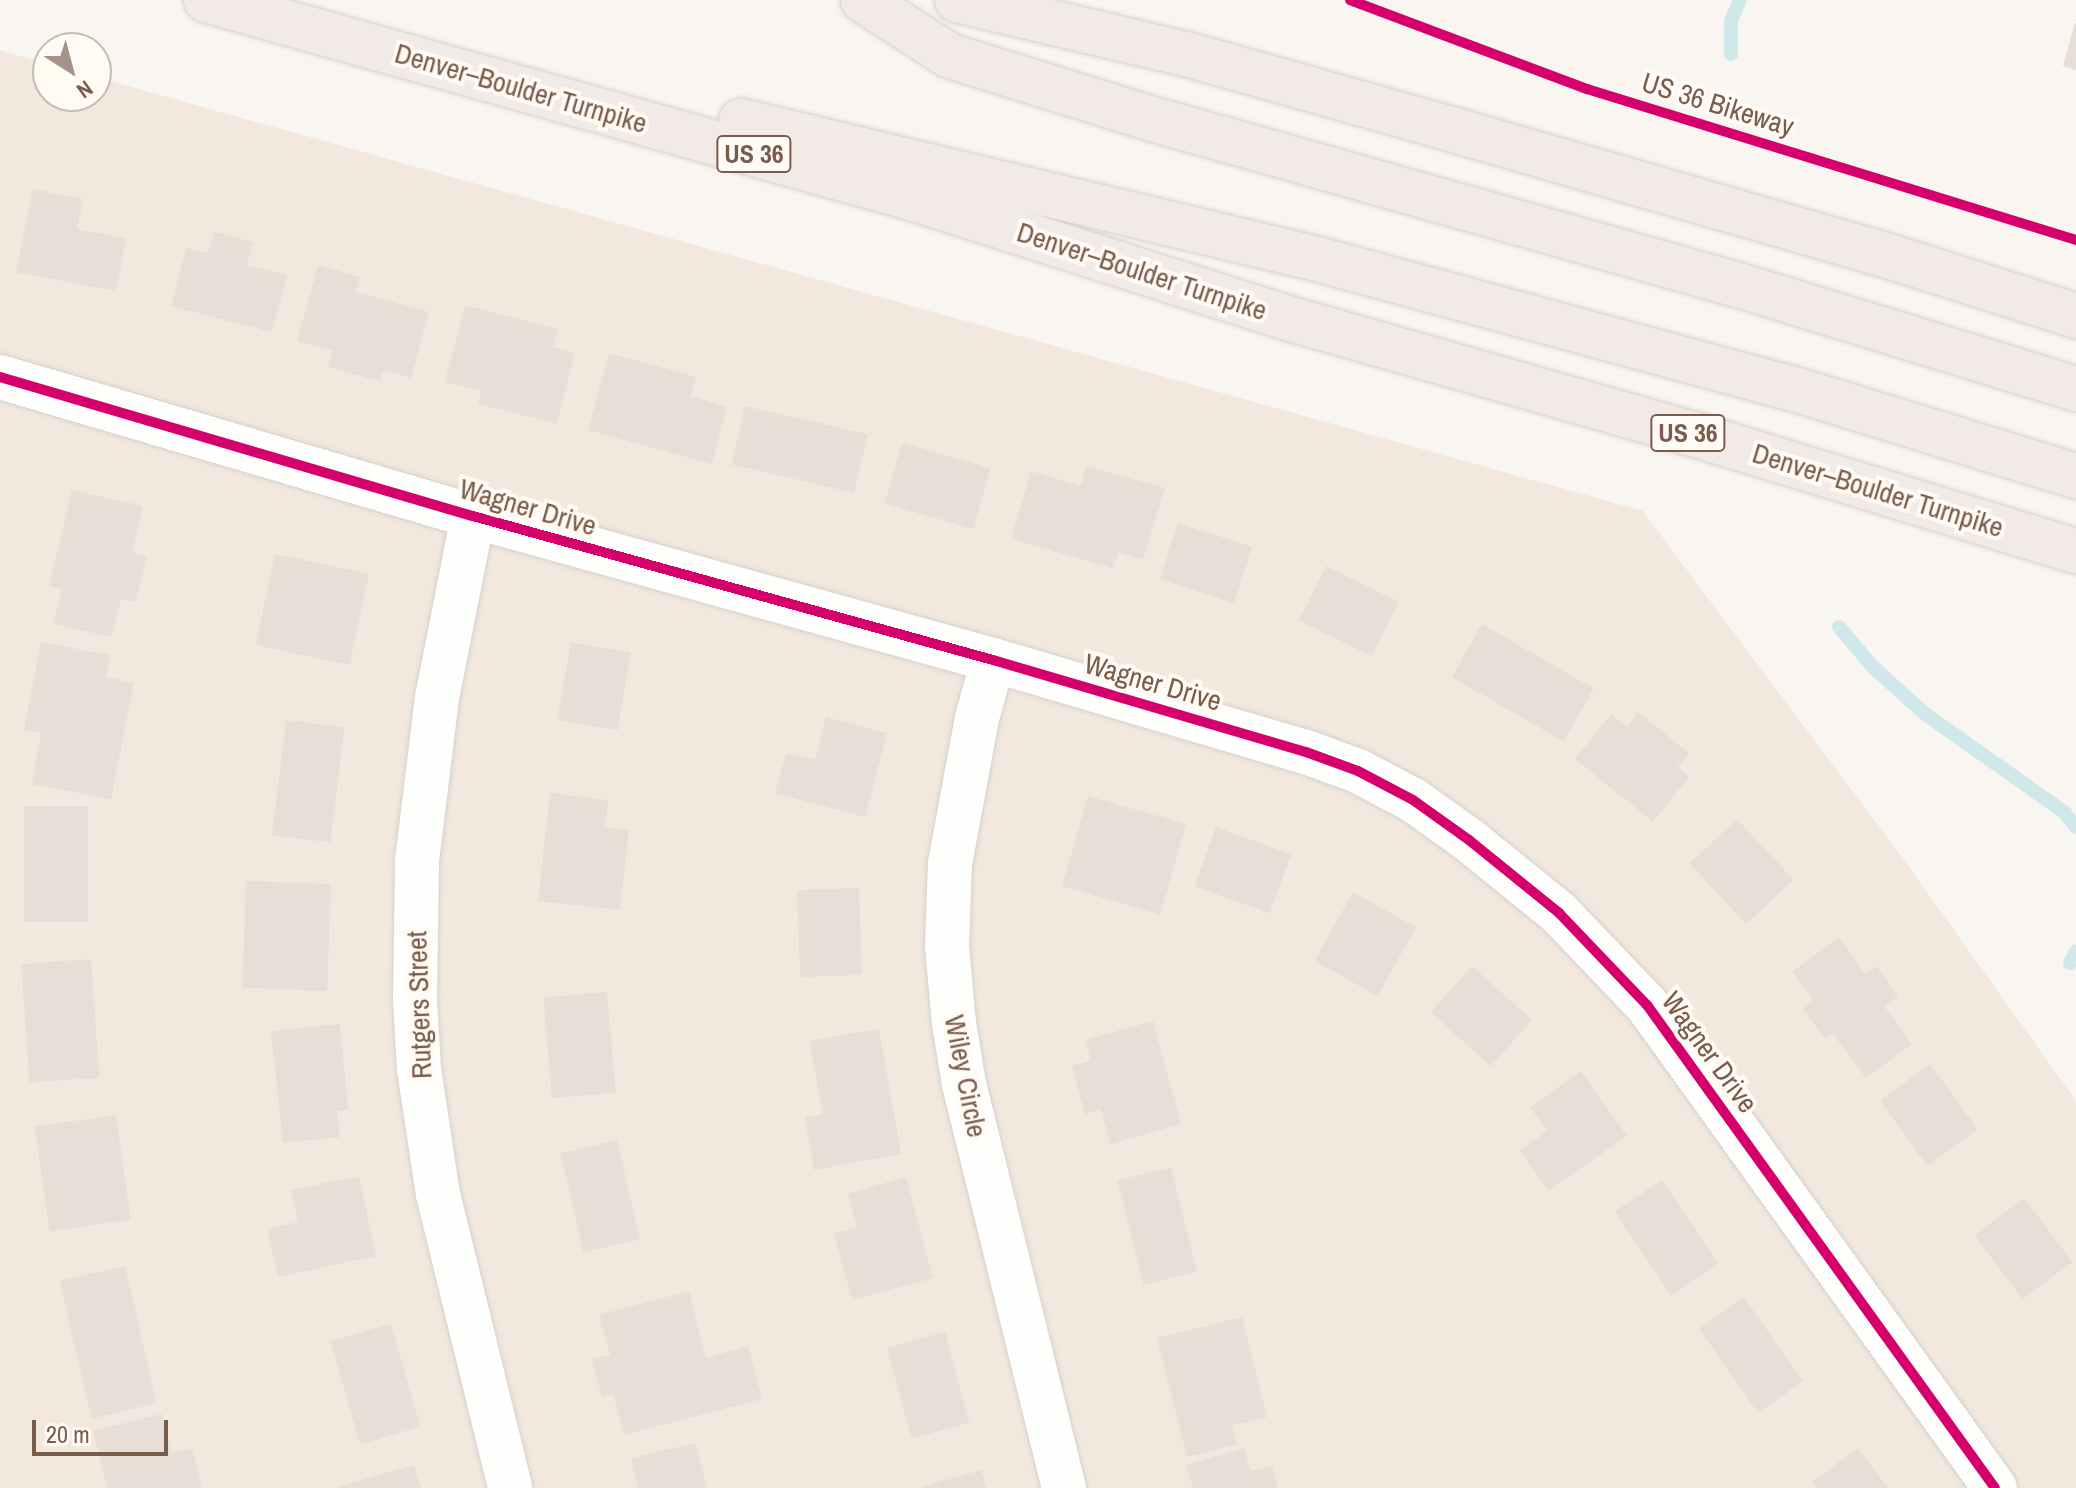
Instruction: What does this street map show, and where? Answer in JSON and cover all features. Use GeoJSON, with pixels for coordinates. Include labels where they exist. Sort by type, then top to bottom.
{"type":"FeatureCollection","features":[{"type":"Feature","properties":{"kind":"highway","name":"Denver–Boulder Turnpike"},"geometry":{"type":"LineString","coordinates":[[206,0],[918,200],[1298,321],[1696,435],[2076,551]]}},
{"type":"Feature","properties":{"kind":"highway"},"geometry":{"type":"LineString","coordinates":[[231,0],[1317,259],[1804,392],[2076,476]]}},
{"type":"Feature","properties":{"kind":"highway"},"geometry":{"type":"LineString","coordinates":[[863,0],[950,56],[1156,120],[1738,285],[2076,389]]}},
{"type":"Feature","properties":{"kind":"highway"},"geometry":{"type":"LineString","coordinates":[[957,0],[1186,54],[1466,133],[1866,249],[2076,316]]}},
{"type":"Feature","properties":{"kind":"street","name":"Wagner Drive"},"geometry":{"type":"LineString","coordinates":[[0,377],[473,516],[993,660],[1306,752],[1358,771],[1413,800],[1469,840],[1559,913],[1647,1005],[1995,1488]]}},
{"type":"Feature","properties":{"kind":"street","name":"Rutgers Street"},"geometry":{"type":"LineString","coordinates":[[473,516],[437,698],[417,861],[415,1000],[419,1069],[438,1194],[510,1488]]}},
{"type":"Feature","properties":{"kind":"street","name":"Wiley Circle"},"geometry":{"type":"LineString","coordinates":[[993,660],[977,718],[950,863],[947,946],[954,1023],[964,1084],[1064,1488]]}},
{"type":"Feature","properties":{"kind":"shaded area"},"geometry":{"type":"Polygon","coordinates":[[[0,50],[32,59],[32,112],[112,112],[112,81],[1643,511],[1904,860],[2076,1101],[2076,1488],[0,1488],[0,50]]]}},
{"type":"Feature","properties":{"kind":"building"},"geometry":{"type":"Polygon","coordinates":[[[2076,23],[2076,70],[2063,66],[2076,23]]]}},
{"type":"Feature","properties":{"kind":"building"},"geometry":{"type":"Polygon","coordinates":[[[33,189],[83,199],[77,229],[126,239],[116,291],[16,272],[33,189]]]}},
{"type":"Feature","properties":{"kind":"building"},"geometry":{"type":"Polygon","coordinates":[[[214,232],[253,242],[247,265],[287,275],[272,332],[171,306],[186,248],[208,253],[214,232]]]}},
{"type":"Feature","properties":{"kind":"building"},"geometry":{"type":"Polygon","coordinates":[[[318,265],[360,277],[356,292],[429,312],[411,378],[383,370],[380,381],[328,367],[333,351],[297,341],[318,265]]]}},
{"type":"Feature","properties":{"kind":"building"},"geometry":{"type":"Polygon","coordinates":[[[465,305],[558,329],[553,347],[575,353],[557,424],[478,404],[481,391],[445,382],[465,305]]]}},
{"type":"Feature","properties":{"kind":"building"},"geometry":{"type":"Polygon","coordinates":[[[609,353],[696,377],[690,396],[727,407],[712,464],[588,430],[609,353]]]}},
{"type":"Feature","properties":{"kind":"building"},"geometry":{"type":"Polygon","coordinates":[[[745,406],[868,434],[854,493],[732,464],[745,406]]]}},
{"type":"Feature","properties":{"kind":"building"},"geometry":{"type":"Polygon","coordinates":[[[902,443],[990,468],[973,529],[885,504],[902,443]]]}},
{"type":"Feature","properties":{"kind":"building"},"geometry":{"type":"Polygon","coordinates":[[[1086,466],[1165,488],[1143,560],[1118,552],[1113,568],[1011,539],[1031,471],[1081,486],[1086,466]]]}},
{"type":"Feature","properties":{"kind":"building"},"geometry":{"type":"Polygon","coordinates":[[[72,490],[143,506],[132,552],[147,556],[136,602],[121,599],[112,637],[53,624],[62,589],[49,586],[72,490]]]}},
{"type":"Feature","properties":{"kind":"building"},"geometry":{"type":"Polygon","coordinates":[[[1178,523],[1252,547],[1234,603],[1160,579],[1178,523]]]}},
{"type":"Feature","properties":{"kind":"building"},"geometry":{"type":"Polygon","coordinates":[[[275,554],[369,574],[350,665],[256,645],[275,554]]]}},
{"type":"Feature","properties":{"kind":"building"},"geometry":{"type":"Polygon","coordinates":[[[1326,566],[1399,602],[1372,656],[1299,621],[1326,566]]]}},
{"type":"Feature","properties":{"kind":"building"},"geometry":{"type":"Polygon","coordinates":[[[1482,624],[1594,689],[1563,741],[1452,677],[1482,624]]]}},
{"type":"Feature","properties":{"kind":"building"},"geometry":{"type":"Polygon","coordinates":[[[41,642],[110,655],[106,677],[134,683],[111,799],[32,784],[41,733],[24,730],[41,642]]]}},
{"type":"Feature","properties":{"kind":"building"},"geometry":{"type":"Polygon","coordinates":[[[571,642],[631,653],[617,730],[557,720],[571,642]]]}},
{"type":"Feature","properties":{"kind":"building"},"geometry":{"type":"Polygon","coordinates":[[[1638,712],[1689,753],[1678,767],[1689,777],[1653,822],[1575,759],[1611,714],[1627,727],[1638,712]]]}},
{"type":"Feature","properties":{"kind":"building"},"geometry":{"type":"Polygon","coordinates":[[[826,717],[887,733],[865,817],[775,793],[786,753],[815,760],[826,717]]]}},
{"type":"Feature","properties":{"kind":"building"},"geometry":{"type":"Polygon","coordinates":[[[286,720],[345,727],[330,842],[272,835],[286,720]]]}},
{"type":"Feature","properties":{"kind":"building"},"geometry":{"type":"Polygon","coordinates":[[[550,793],[608,800],[605,827],[629,830],[620,910],[538,901],[550,793]]]}},
{"type":"Feature","properties":{"kind":"building"},"geometry":{"type":"Polygon","coordinates":[[[1088,796],[1186,824],[1160,914],[1062,886],[1088,796]]]}},
{"type":"Feature","properties":{"kind":"building"},"geometry":{"type":"Polygon","coordinates":[[[24,806],[88,806],[88,922],[24,922],[24,806]]]}},
{"type":"Feature","properties":{"kind":"building"},"geometry":{"type":"Polygon","coordinates":[[[1737,819],[1794,880],[1746,924],[1689,863],[1737,819]]]}},
{"type":"Feature","properties":{"kind":"building"},"geometry":{"type":"Polygon","coordinates":[[[1216,827],[1291,854],[1270,914],[1194,886],[1216,827]]]}},
{"type":"Feature","properties":{"kind":"building"},"geometry":{"type":"Polygon","coordinates":[[[246,881],[331,884],[327,991],[242,988],[246,881]]]}},
{"type":"Feature","properties":{"kind":"building"},"geometry":{"type":"Polygon","coordinates":[[[859,888],[862,975],[800,977],[797,890],[859,888]]]}},
{"type":"Feature","properties":{"kind":"building"},"geometry":{"type":"Polygon","coordinates":[[[1353,892],[1416,927],[1378,996],[1315,961],[1353,892]]]}},
{"type":"Feature","properties":{"kind":"building"},"geometry":{"type":"Polygon","coordinates":[[[1839,937],[1865,974],[1876,966],[1898,996],[1884,1006],[1912,1044],[1866,1078],[1832,1033],[1825,1039],[1803,1009],[1813,1000],[1792,972],[1839,937]]]}},
{"type":"Feature","properties":{"kind":"building"},"geometry":{"type":"Polygon","coordinates":[[[91,959],[99,1078],[29,1083],[21,964],[91,959]]]}},
{"type":"Feature","properties":{"kind":"building"},"geometry":{"type":"Polygon","coordinates":[[[1472,966],[1532,1020],[1491,1066],[1431,1012],[1472,966]]]}},
{"type":"Feature","properties":{"kind":"building"},"geometry":{"type":"Polygon","coordinates":[[[607,992],[616,1093],[552,1098],[543,998],[607,992]]]}},
{"type":"Feature","properties":{"kind":"building"},"geometry":{"type":"Polygon","coordinates":[[[1153,1021],[1181,1124],[1110,1144],[1101,1109],[1085,1114],[1072,1066],[1091,1061],[1085,1040],[1153,1021]]]}},
{"type":"Feature","properties":{"kind":"building"},"geometry":{"type":"Polygon","coordinates":[[[340,1024],[348,1110],[337,1111],[340,1137],[283,1143],[271,1031],[340,1024]]]}},
{"type":"Feature","properties":{"kind":"building"},"geometry":{"type":"Polygon","coordinates":[[[879,1029],[901,1154],[814,1170],[805,1117],[823,1114],[809,1041],[879,1029]]]}},
{"type":"Feature","properties":{"kind":"building"},"geometry":{"type":"Polygon","coordinates":[[[1930,1064],[1978,1130],[1927,1166],[1880,1100],[1930,1064]]]}},
{"type":"Feature","properties":{"kind":"building"},"geometry":{"type":"Polygon","coordinates":[[[1581,1071],[1627,1136],[1548,1191],[1520,1150],[1547,1131],[1530,1107],[1581,1071]]]}},
{"type":"Feature","properties":{"kind":"building"},"geometry":{"type":"Polygon","coordinates":[[[116,1115],[131,1220],[50,1231],[35,1126],[116,1115]]]}},
{"type":"Feature","properties":{"kind":"building"},"geometry":{"type":"Polygon","coordinates":[[[617,1140],[640,1239],[583,1252],[560,1153],[617,1140]]]}},
{"type":"Feature","properties":{"kind":"building"},"geometry":{"type":"Polygon","coordinates":[[[1171,1167],[1197,1272],[1144,1285],[1118,1180],[1171,1167]]]}},
{"type":"Feature","properties":{"kind":"building"},"geometry":{"type":"Polygon","coordinates":[[[359,1176],[376,1256],[278,1277],[267,1229],[298,1222],[291,1190],[359,1176]]]}},
{"type":"Feature","properties":{"kind":"building"},"geometry":{"type":"Polygon","coordinates":[[[906,1177],[933,1278],[852,1300],[834,1233],[857,1227],[848,1194],[906,1177]]]}},
{"type":"Feature","properties":{"kind":"building"},"geometry":{"type":"Polygon","coordinates":[[[1662,1180],[1718,1264],[1671,1296],[1615,1212],[1662,1180]]]}},
{"type":"Feature","properties":{"kind":"building"},"geometry":{"type":"Polygon","coordinates":[[[2024,1198],[2072,1262],[2023,1299],[1974,1235],[2024,1198]]]}},
{"type":"Feature","properties":{"kind":"building"},"geometry":{"type":"Polygon","coordinates":[[[125,1266],[157,1403],[91,1418],[60,1281],[125,1266]]]}},
{"type":"Feature","properties":{"kind":"building"},"geometry":{"type":"Polygon","coordinates":[[[689,1291],[706,1358],[748,1346],[762,1399],[624,1435],[613,1394],[602,1397],[592,1359],[610,1355],[599,1315],[689,1291]]]}},
{"type":"Feature","properties":{"kind":"building"},"geometry":{"type":"Polygon","coordinates":[[[1744,1297],[1803,1381],[1758,1413],[1699,1329],[1744,1297]]]}},
{"type":"Feature","properties":{"kind":"building"},"geometry":{"type":"Polygon","coordinates":[[[1242,1317],[1267,1417],[1232,1425],[1237,1445],[1187,1457],[1157,1338],[1242,1317]]]}},
{"type":"Feature","properties":{"kind":"building"},"geometry":{"type":"Polygon","coordinates":[[[391,1324],[420,1427],[360,1444],[330,1341],[391,1324]]]}},
{"type":"Feature","properties":{"kind":"building"},"geometry":{"type":"Polygon","coordinates":[[[945,1332],[969,1423],[911,1438],[887,1348],[945,1332]]]}},
{"type":"Feature","properties":{"kind":"building"},"geometry":{"type":"Polygon","coordinates":[[[162,1414],[172,1453],[192,1448],[202,1488],[107,1488],[93,1431],[162,1414]]]}},
{"type":"Feature","properties":{"kind":"building"},"geometry":{"type":"Polygon","coordinates":[[[696,1443],[707,1488],[638,1488],[631,1458],[696,1443]]]}},
{"type":"Feature","properties":{"kind":"building"},"geometry":{"type":"Polygon","coordinates":[[[1244,1448],[1251,1471],[1272,1466],[1278,1488],[1193,1488],[1186,1465],[1244,1448]]]}},
{"type":"Feature","properties":{"kind":"building"},"geometry":{"type":"Polygon","coordinates":[[[1858,1448],[1888,1488],[1816,1488],[1812,1482],[1858,1448]]]}},
{"type":"Feature","properties":{"kind":"building"},"geometry":{"type":"Polygon","coordinates":[[[414,1465],[421,1488],[337,1488],[337,1487],[414,1465]]]}},
{"type":"Feature","properties":{"kind":"building"},"geometry":{"type":"Polygon","coordinates":[[[981,1470],[986,1488],[922,1488],[922,1487],[981,1470]]]}},
{"type":"Feature","properties":{"kind":"waterway"},"geometry":{"type":"LineString","coordinates":[[1731,54],[1731,21],[1740,0]]}},
{"type":"Feature","properties":{"kind":"waterway"},"geometry":{"type":"LineString","coordinates":[[1839,627],[1873,667],[1924,713],[2065,813],[2076,827]]}},
{"type":"Feature","properties":{"kind":"waterway"},"geometry":{"type":"LineString","coordinates":[[2070,963],[2076,951]]}},
{"type":"Feature","properties":{"kind":"cycle path","name":"US 36 Bikeway"},"geometry":{"type":"LineString","coordinates":[[1350,0],[1587,89],[2076,240]]}},
{"type":"Feature","properties":{"kind":"cycle path"},"geometry":{"type":"LineString","coordinates":[[0,377],[473,516],[993,660],[1306,752],[1358,771],[1413,800],[1469,840],[1559,913],[1647,1005],[1995,1488]]}}]}
